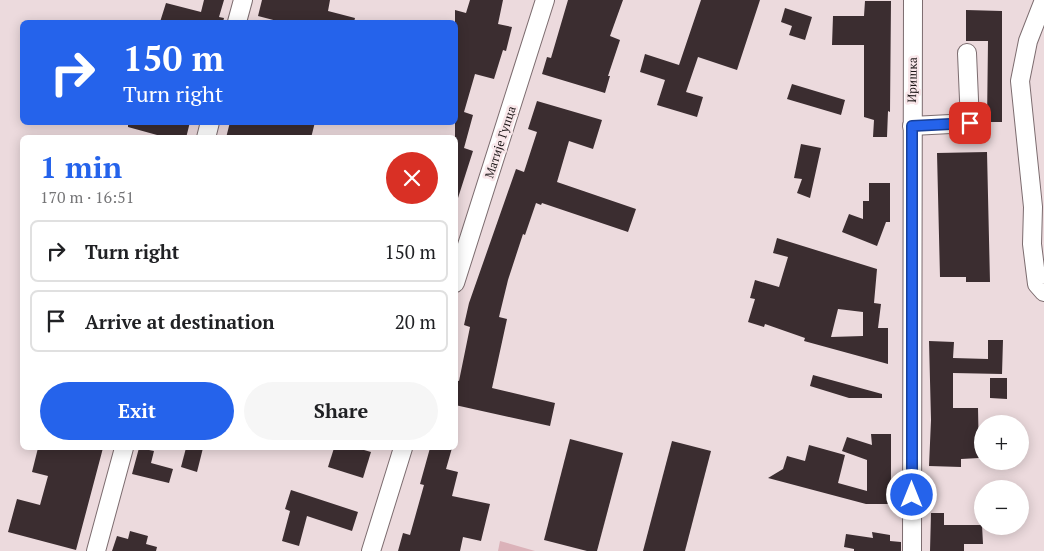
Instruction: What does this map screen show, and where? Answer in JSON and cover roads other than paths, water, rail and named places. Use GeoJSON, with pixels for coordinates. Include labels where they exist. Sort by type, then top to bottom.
{"type":"FeatureCollection","features":[{"type":"Feature","properties":{"kind":"street"},"geometry":{"type":"LineString","coordinates":[[238,20],[243,0]]}},
{"type":"Feature","properties":{"kind":"street","name":"Матије Гупца"},"geometry":{"type":"LineString","coordinates":[[458,273],[544,0]]}},
{"type":"Feature","properties":{"kind":"street","name":"Иришка"},"geometry":{"type":"LineString","coordinates":[[912,551],[913,0]]}},
{"type":"Feature","properties":{"kind":"street"},"geometry":{"type":"LineString","coordinates":[[1044,0],[1028,41],[1020,81],[1038,218],[1032,244],[1038,284],[1044,292]]}},
{"type":"Feature","properties":{"kind":"street"},"geometry":{"type":"LineString","coordinates":[[912,126],[970,123],[967,53]]}},
{"type":"Feature","properties":{"kind":"street"},"geometry":{"type":"LineString","coordinates":[[96,551],[123,450]]}},
{"type":"Feature","properties":{"kind":"street"},"geometry":{"type":"LineString","coordinates":[[371,551],[402,450]]}}]}
